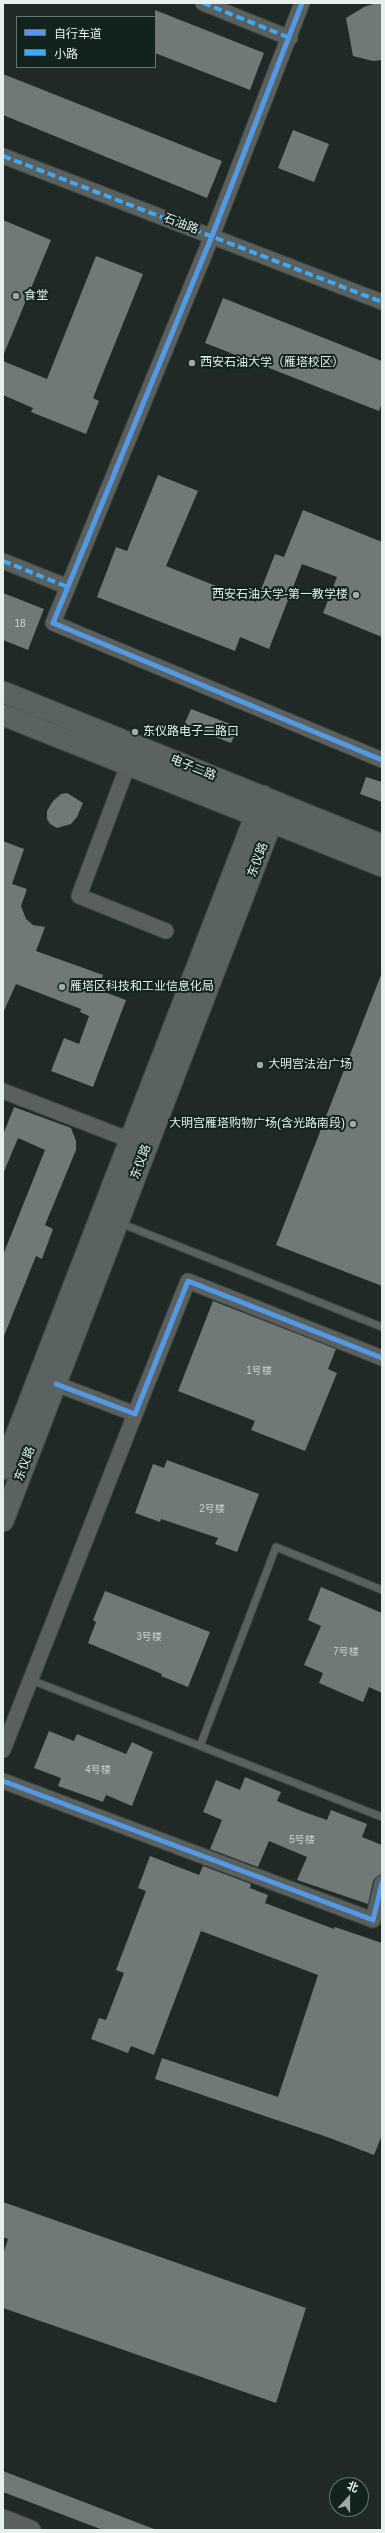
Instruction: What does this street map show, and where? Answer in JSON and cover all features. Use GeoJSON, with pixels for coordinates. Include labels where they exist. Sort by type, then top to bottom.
{"type":"FeatureCollection","features":[{"type":"Feature","properties":{"kind":"main road","name":"电子二路"},"geometry":{"type":"LineString","coordinates":[[3,692],[382,845]]}},
{"type":"Feature","properties":{"kind":"main road","name":"电子二路"},"geometry":{"type":"LineString","coordinates":[[3,715],[382,866]]}},
{"type":"Feature","properties":{"kind":"main road","name":"东仪路"},"geometry":{"type":"LineString","coordinates":[[3,1521],[118,1222],[271,800]]}},
{"type":"Feature","properties":{"kind":"main road","name":"东仪路"},"geometry":{"type":"LineString","coordinates":[[3,1469],[130,1140],[264,819]]}},
{"type":"Feature","properties":{"kind":"street"},"geometry":{"type":"LineString","coordinates":[[203,3],[290,38]]}},
{"type":"Feature","properties":{"kind":"street"},"geometry":{"type":"LineString","coordinates":[[302,3],[290,38],[212,236],[53,623],[382,760]]}},
{"type":"Feature","properties":{"kind":"street","name":"石油路"},"geometry":{"type":"LineString","coordinates":[[3,156],[382,302]]}},
{"type":"Feature","properties":{"kind":"street"},"geometry":{"type":"LineString","coordinates":[[3,561],[68,587]]}},
{"type":"Feature","properties":{"kind":"street"},"geometry":{"type":"LineString","coordinates":[[128,765],[79,896],[166,931]]}},
{"type":"Feature","properties":{"kind":"street"},"geometry":{"type":"LineString","coordinates":[[3,1091],[130,1140]]}},
{"type":"Feature","properties":{"kind":"street"},"geometry":{"type":"LineString","coordinates":[[3,1750],[188,1280],[382,1358]]}},
{"type":"Feature","properties":{"kind":"street"},"geometry":{"type":"LineString","coordinates":[[56,1384],[135,1414]]}},
{"type":"Feature","properties":{"kind":"street"},"geometry":{"type":"LineString","coordinates":[[3,1781],[373,1920],[382,1883]]}},
{"type":"Feature","properties":{"kind":"street"},"geometry":{"type":"LineString","coordinates":[[3,2519],[31,2530]]}},
{"type":"Feature","properties":{"kind":"lane"},"geometry":{"type":"LineString","coordinates":[[118,1222],[382,1327]]}},
{"type":"Feature","properties":{"kind":"lane"},"geometry":{"type":"LineString","coordinates":[[200,1746],[276,1548],[382,1590]]}},
{"type":"Feature","properties":{"kind":"lane"},"geometry":{"type":"LineString","coordinates":[[31,1680],[382,1817]]}},
{"type":"Feature","properties":{"kind":"building"},"geometry":{"type":"Polygon","coordinates":[[[376,3],[382,3],[382,60],[373,61],[353,56],[346,18],[364,7],[376,3]]]}},
{"type":"Feature","properties":{"kind":"building"},"geometry":{"type":"Polygon","coordinates":[[[155,10],[264,53],[250,90],[156,53],[155,10]]]}},
{"type":"Feature","properties":{"kind":"building"},"geometry":{"type":"Polygon","coordinates":[[[3,74],[222,161],[207,198],[3,115],[3,74]]]}},
{"type":"Feature","properties":{"kind":"building"},"geometry":{"type":"Polygon","coordinates":[[[293,130],[329,144],[314,182],[278,168],[293,130]]]}},
{"type":"Feature","properties":{"kind":"building","name":"食堂"},"geometry":{"type":"Polygon","coordinates":[[[3,220],[51,240],[3,356],[3,220]]]}},
{"type":"Feature","properties":{"kind":"building"},"geometry":{"type":"Polygon","coordinates":[[[96,256],[143,274],[93,398],[99,401],[86,434],[31,412],[33,408],[3,395],[3,361],[47,379],[96,256]]]}},
{"type":"Feature","properties":{"kind":"building"},"geometry":{"type":"Polygon","coordinates":[[[223,298],[382,361],[382,403],[379,411],[205,343],[223,298]]]}},
{"type":"Feature","properties":{"kind":"building"},"geometry":{"type":"Polygon","coordinates":[[[158,475],[198,491],[166,566],[256,602],[275,554],[284,557],[303,510],[382,542],[382,637],[323,613],[337,577],[302,564],[269,649],[240,637],[235,651],[97,597],[116,547],[127,551],[158,475]]]}},
{"type":"Feature","properties":{"kind":"building"},"geometry":{"type":"Polygon","coordinates":[[[3,593],[44,609],[28,650],[3,640],[3,593]]]}},
{"type":"Feature","properties":{"kind":"building"},"geometry":{"type":"Polygon","coordinates":[[[191,709],[238,727],[231,743],[184,725],[191,709]]]}},
{"type":"Feature","properties":{"kind":"building"},"geometry":{"type":"Polygon","coordinates":[[[366,777],[382,782],[382,802],[360,794],[366,777]]]}},
{"type":"Feature","properties":{"kind":"building"},"geometry":{"type":"Polygon","coordinates":[[[67,793],[83,803],[77,817],[71,824],[57,828],[50,824],[47,819],[47,811],[53,801],[61,794],[67,793]]]}},
{"type":"Feature","properties":{"kind":"building","name":"雁塔区科技和工业信息化局"},"geometry":{"type":"Polygon","coordinates":[[[3,841],[24,849],[12,884],[27,889],[21,906],[26,919],[33,925],[45,927],[36,951],[103,975],[99,990],[126,1000],[93,1087],[51,1071],[64,1038],[79,1044],[89,1016],[80,1012],[81,1009],[16,984],[3,1013],[3,841]]]}},
{"type":"Feature","properties":{"kind":"building","name":"大明宫雁塔购物广场(含光路南段)"},"geometry":{"type":"Polygon","coordinates":[[[382,975],[382,1286],[276,1245],[382,975]]]}},
{"type":"Feature","properties":{"kind":"building"},"geometry":{"type":"Polygon","coordinates":[[[14,1107],[71,1128],[76,1141],[76,1150],[45,1225],[53,1229],[42,1259],[36,1256],[4,1336],[3,1255],[45,1150],[18,1138],[3,1174],[3,1135],[14,1107]]]}},
{"type":"Feature","properties":{"kind":"building"},"geometry":{"type":"Polygon","coordinates":[[[213,1301],[336,1349],[328,1369],[337,1373],[305,1451],[251,1430],[255,1421],[178,1391],[213,1301]]]}},
{"type":"Feature","properties":{"kind":"building"},"geometry":{"type":"Polygon","coordinates":[[[167,1460],[259,1494],[237,1552],[215,1544],[218,1538],[161,1519],[160,1522],[135,1513],[153,1464],[164,1468],[167,1460]]]}},
{"type":"Feature","properties":{"kind":"building"},"geometry":{"type":"Polygon","coordinates":[[[321,1587],[382,1613],[382,1693],[369,1687],[363,1702],[319,1683],[323,1673],[304,1665],[321,1626],[308,1620],[321,1587]]]}},
{"type":"Feature","properties":{"kind":"building"},"geometry":{"type":"Polygon","coordinates":[[[105,1591],[210,1632],[188,1687],[161,1676],[162,1674],[88,1643],[96,1622],[93,1620],[105,1591]]]}},
{"type":"Feature","properties":{"kind":"building"},"geometry":{"type":"Polygon","coordinates":[[[49,1731],[74,1741],[77,1734],[126,1754],[132,1742],[153,1752],[132,1806],[106,1795],[103,1802],[58,1786],[61,1778],[34,1768],[49,1731]]]}},
{"type":"Feature","properties":{"kind":"building"},"geometry":{"type":"Polygon","coordinates":[[[245,1777],[281,1792],[277,1801],[304,1812],[327,1820],[331,1810],[367,1824],[362,1837],[382,1845],[382,1874],[376,1877],[373,1881],[368,1904],[297,1880],[307,1857],[269,1841],[258,1867],[210,1849],[222,1820],[203,1812],[216,1780],[240,1790],[245,1777]]]}},
{"type":"Feature","properties":{"kind":"building"},"geometry":{"type":"Polygon","coordinates":[[[150,1856],[199,1875],[203,1866],[251,1884],[250,1888],[268,1895],[265,1903],[334,1929],[335,1927],[382,1943],[382,2135],[374,2155],[330,2138],[155,2079],[162,2058],[278,2097],[318,1975],[201,1931],[154,2055],[131,2046],[128,2053],[91,2039],[99,2018],[106,2020],[124,1973],[116,1970],[146,1891],[138,1888],[150,1856]]]}},
{"type":"Feature","properties":{"kind":"building"},"geometry":{"type":"Polygon","coordinates":[[[3,2202],[306,2308],[276,2403],[3,2308],[3,2254],[8,2239],[3,2237],[3,2202]]]}},
{"type":"Feature","properties":{"kind":"building"},"geometry":{"type":"Polygon","coordinates":[[[3,2471],[154,2530],[103,2530],[3,2492],[3,2471]]]}},
{"type":"Feature","properties":{"kind":"marked path"},"geometry":{"type":"LineString","coordinates":[[203,3],[290,38]]}},
{"type":"Feature","properties":{"kind":"marked path"},"geometry":{"type":"LineString","coordinates":[[3,156],[382,302]]}},
{"type":"Feature","properties":{"kind":"marked path"},"geometry":{"type":"LineString","coordinates":[[3,561],[68,587]]}},
{"type":"Feature","properties":{"kind":"cycle path"},"geometry":{"type":"LineString","coordinates":[[302,3],[212,236],[53,623],[382,760]]}},
{"type":"Feature","properties":{"kind":"cycle path"},"geometry":{"type":"LineString","coordinates":[[56,1384],[135,1414],[188,1281],[382,1358]]}},
{"type":"Feature","properties":{"kind":"cycle path"},"geometry":{"type":"LineString","coordinates":[[3,1781],[373,1920],[382,1883]]}},
{"type":"Feature","properties":{"kind":"place","name":"食堂"},"geometry":{"type":"Point","coordinates":[16,296]}},
{"type":"Feature","properties":{"kind":"place","name":"西安石油大学（雁塔校区）"},"geometry":{"type":"Point","coordinates":[192,363]}},
{"type":"Feature","properties":{"kind":"place","name":"西安石油大学-第一教学楼"},"geometry":{"type":"Point","coordinates":[356,595]}},
{"type":"Feature","properties":{"kind":"place","name":"东仪路电子二路口"},"geometry":{"type":"Point","coordinates":[135,732]}},
{"type":"Feature","properties":{"kind":"place","name":"雁塔区科技和工业信息化局"},"geometry":{"type":"Point","coordinates":[62,987]}},
{"type":"Feature","properties":{"kind":"place","name":"大明宫法治广场"},"geometry":{"type":"Point","coordinates":[260,1065]}},
{"type":"Feature","properties":{"kind":"place","name":"大明宫雁塔购物广场(含光路南段)"},"geometry":{"type":"Point","coordinates":[353,1124]}}]}
